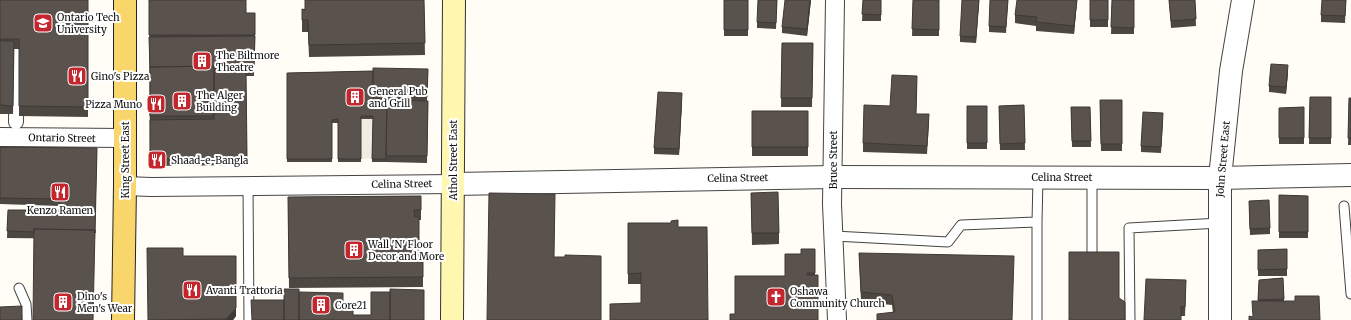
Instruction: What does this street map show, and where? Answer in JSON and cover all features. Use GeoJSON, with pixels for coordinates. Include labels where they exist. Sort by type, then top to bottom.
{"type":"FeatureCollection","features":[{"type":"Feature","properties":{"kind":"main road","name":"King Street East"},"geometry":{"type":"LineString","coordinates":[[123,320],[125,0]]}},
{"type":"Feature","properties":{"kind":"main road","name":"Athol Street East"},"geometry":{"type":"LineString","coordinates":[[452,320],[454,0]]}},
{"type":"Feature","properties":{"kind":"street","name":"Bruce Street"},"geometry":{"type":"LineString","coordinates":[[834,0],[833,176],[837,320]]}},
{"type":"Feature","properties":{"kind":"street","name":"John Street East"},"geometry":{"type":"LineString","coordinates":[[1220,320],[1220,178],[1232,71],[1244,0]]}},
{"type":"Feature","properties":{"kind":"street"},"geometry":{"type":"LineString","coordinates":[[16,122],[17,54]]}},
{"type":"Feature","properties":{"kind":"street","name":"Ontario Street"},"geometry":{"type":"LineString","coordinates":[[0,137],[124,138]]}},
{"type":"Feature","properties":{"kind":"street","name":"Celina Street"},"geometry":{"type":"LineString","coordinates":[[125,186],[453,184],[833,176],[1220,178],[1351,175]]}},
{"type":"Feature","properties":{"kind":"lane"},"geometry":{"type":"LineString","coordinates":[[1037,320],[1038,176]]}},
{"type":"Feature","properties":{"kind":"lane"},"geometry":{"type":"LineString","coordinates":[[1092,177],[1092,256]]}},
{"type":"Feature","properties":{"kind":"lane"},"geometry":{"type":"LineString","coordinates":[[248,186],[249,320]]}},
{"type":"Feature","properties":{"kind":"lane"},"geometry":{"type":"LineString","coordinates":[[1344,206],[1351,294]]}},
{"type":"Feature","properties":{"kind":"lane"},"geometry":{"type":"LineString","coordinates":[[834,236],[948,242],[961,225],[1037,222]]}},
{"type":"Feature","properties":{"kind":"lane"},"geometry":{"type":"LineString","coordinates":[[1130,320],[1129,228],[1220,223]]}},
{"type":"Feature","properties":{"kind":"lane"},"geometry":{"type":"LineString","coordinates":[[19,288],[26,304],[27,320]]}},
{"type":"Feature","properties":{"kind":"shaded area"},"geometry":{"type":"Polygon","coordinates":[[[361,119],[373,119],[372,158],[361,159],[361,119]]]}},
{"type":"Feature","properties":{"kind":"building"},"geometry":{"type":"Polygon","coordinates":[[[0,0],[88,0],[88,107],[19,106],[19,39],[0,39],[0,0]]]}},
{"type":"Feature","properties":{"kind":"building"},"geometry":{"type":"Polygon","coordinates":[[[149,0],[246,0],[246,13],[255,13],[255,35],[149,35],[149,0]]]}},
{"type":"Feature","properties":{"kind":"building"},"geometry":{"type":"Polygon","coordinates":[[[305,0],[424,0],[425,43],[309,45],[308,20],[302,20],[302,9],[305,10],[305,0]]]}},
{"type":"Feature","properties":{"kind":"building"},"geometry":{"type":"Polygon","coordinates":[[[724,0],[748,0],[748,30],[724,30],[724,0]]]}},
{"type":"Feature","properties":{"kind":"building"},"geometry":{"type":"Polygon","coordinates":[[[758,0],[777,0],[776,23],[757,22],[758,0]]]}},
{"type":"Feature","properties":{"kind":"building"},"geometry":{"type":"Polygon","coordinates":[[[785,0],[810,0],[807,29],[782,27],[785,0]]]}},
{"type":"Feature","properties":{"kind":"building"},"geometry":{"type":"Polygon","coordinates":[[[863,0],[881,0],[881,15],[862,14],[863,0]]]}},
{"type":"Feature","properties":{"kind":"building"},"geometry":{"type":"Polygon","coordinates":[[[913,0],[939,0],[939,30],[912,29],[913,0]]]}},
{"type":"Feature","properties":{"kind":"building"},"geometry":{"type":"Polygon","coordinates":[[[962,0],[979,0],[976,37],[960,36],[962,0]]]}},
{"type":"Feature","properties":{"kind":"building"},"geometry":{"type":"Polygon","coordinates":[[[990,0],[1008,0],[1006,27],[989,26],[990,0]]]}},
{"type":"Feature","properties":{"kind":"building"},"geometry":{"type":"Polygon","coordinates":[[[1017,0],[1077,0],[1074,26],[1036,22],[1037,17],[1015,15],[1017,0]]]}},
{"type":"Feature","properties":{"kind":"building"},"geometry":{"type":"Polygon","coordinates":[[[1090,0],[1108,0],[1108,20],[1090,20],[1090,0]]]}},
{"type":"Feature","properties":{"kind":"building"},"geometry":{"type":"Polygon","coordinates":[[[1112,0],[1134,0],[1134,28],[1111,27],[1112,0]]]}},
{"type":"Feature","properties":{"kind":"building"},"geometry":{"type":"Polygon","coordinates":[[[1169,0],[1195,0],[1196,19],[1171,21],[1169,0]]]}},
{"type":"Feature","properties":{"kind":"building"},"geometry":{"type":"Polygon","coordinates":[[[1322,0],[1346,0],[1345,16],[1321,15],[1322,0]]]}},
{"type":"Feature","properties":{"kind":"building","name":"The Biltmore Theatre"},"geometry":{"type":"Polygon","coordinates":[[[255,36],[254,67],[214,68],[214,66],[150,68],[149,37],[255,36]]]}},
{"type":"Feature","properties":{"kind":"building"},"geometry":{"type":"Polygon","coordinates":[[[0,41],[14,41],[13,106],[0,105],[0,41]]]}},
{"type":"Feature","properties":{"kind":"building"},"geometry":{"type":"Polygon","coordinates":[[[782,43],[813,43],[812,98],[781,98],[782,43]]]}},
{"type":"Feature","properties":{"kind":"building"},"geometry":{"type":"Polygon","coordinates":[[[1271,64],[1288,65],[1286,87],[1269,86],[1271,64]]]}},
{"type":"Feature","properties":{"kind":"building","name":"The Alger Building"},"geometry":{"type":"Polygon","coordinates":[[[214,66],[214,116],[150,116],[150,67],[214,66]]]}},
{"type":"Feature","properties":{"kind":"building"},"geometry":{"type":"Polygon","coordinates":[[[373,68],[428,69],[427,97],[373,96],[373,68]]]}},
{"type":"Feature","properties":{"kind":"building"},"geometry":{"type":"Polygon","coordinates":[[[214,70],[246,70],[247,158],[150,159],[150,120],[214,119],[214,70]]]}},
{"type":"Feature","properties":{"kind":"building"},"geometry":{"type":"Polygon","coordinates":[[[373,71],[373,99],[387,99],[386,159],[372,159],[373,116],[361,116],[361,159],[338,159],[338,119],[332,120],[332,159],[287,159],[287,73],[373,71]]]}},
{"type":"Feature","properties":{"kind":"building"},"geometry":{"type":"Polygon","coordinates":[[[892,75],[917,76],[916,114],[929,114],[927,146],[863,143],[864,105],[890,106],[892,75]]]}},
{"type":"Feature","properties":{"kind":"building"},"geometry":{"type":"Polygon","coordinates":[[[658,92],[682,93],[679,149],[654,148],[658,92]]]}},
{"type":"Feature","properties":{"kind":"building"},"geometry":{"type":"Polygon","coordinates":[[[1310,97],[1331,97],[1331,138],[1309,138],[1310,97]]]}},
{"type":"Feature","properties":{"kind":"building"},"geometry":{"type":"Polygon","coordinates":[[[1349,98],[1351,98],[1351,138],[1348,138],[1349,98]]]}},
{"type":"Feature","properties":{"kind":"building"},"geometry":{"type":"Polygon","coordinates":[[[387,100],[428,101],[427,156],[386,156],[387,100]]]}},
{"type":"Feature","properties":{"kind":"building"},"geometry":{"type":"Polygon","coordinates":[[[1100,100],[1122,100],[1122,144],[1101,144],[1100,100]]]}},
{"type":"Feature","properties":{"kind":"building"},"geometry":{"type":"Polygon","coordinates":[[[1024,105],[1025,143],[1000,144],[999,106],[1024,105]]]}},
{"type":"Feature","properties":{"kind":"building"},"geometry":{"type":"Polygon","coordinates":[[[967,106],[987,106],[987,143],[967,143],[967,106]]]}},
{"type":"Feature","properties":{"kind":"building"},"geometry":{"type":"Polygon","coordinates":[[[1071,107],[1090,107],[1091,141],[1072,141],[1071,107]]]}},
{"type":"Feature","properties":{"kind":"building"},"geometry":{"type":"Polygon","coordinates":[[[1304,107],[1304,138],[1279,138],[1279,108],[1304,107]]]}},
{"type":"Feature","properties":{"kind":"building"},"geometry":{"type":"Polygon","coordinates":[[[752,111],[808,111],[808,147],[752,147],[752,111]]]}},
{"type":"Feature","properties":{"kind":"building"},"geometry":{"type":"Polygon","coordinates":[[[1143,112],[1163,113],[1161,147],[1141,146],[1143,112]]]}},
{"type":"Feature","properties":{"kind":"building"},"geometry":{"type":"Polygon","coordinates":[[[0,147],[97,148],[95,233],[95,230],[34,229],[34,232],[7,231],[8,210],[60,210],[60,199],[0,198],[0,147]]]}},
{"type":"Feature","properties":{"kind":"building"},"geometry":{"type":"Polygon","coordinates":[[[778,192],[779,233],[752,233],[751,193],[778,192]]]}},
{"type":"Feature","properties":{"kind":"building"},"geometry":{"type":"Polygon","coordinates":[[[489,193],[555,194],[554,257],[565,257],[565,255],[601,256],[601,320],[487,320],[489,193]]]}},
{"type":"Feature","properties":{"kind":"building"},"geometry":{"type":"Polygon","coordinates":[[[1279,195],[1308,196],[1308,232],[1279,232],[1279,195]]]}},
{"type":"Feature","properties":{"kind":"building","name":"Wall 'N' Floor Decor and More"},"geometry":{"type":"Polygon","coordinates":[[[421,196],[421,210],[414,210],[415,217],[419,217],[419,263],[423,262],[423,277],[289,278],[288,197],[421,196]]]}},
{"type":"Feature","properties":{"kind":"building"},"geometry":{"type":"Polygon","coordinates":[[[1269,200],[1270,228],[1250,229],[1249,201],[1269,200]]]}},
{"type":"Feature","properties":{"kind":"building"},"geometry":{"type":"Polygon","coordinates":[[[678,220],[678,227],[707,227],[708,320],[610,320],[610,304],[641,303],[641,273],[628,274],[628,223],[671,223],[671,221],[678,220]]]}},
{"type":"Feature","properties":{"kind":"building"},"geometry":{"type":"Polygon","coordinates":[[[34,229],[95,230],[93,320],[33,320],[34,229]]]}},
{"type":"Feature","properties":{"kind":"building","name":"Avanti Trattoria"},"geometry":{"type":"Polygon","coordinates":[[[147,248],[183,248],[183,256],[236,256],[236,308],[226,319],[148,320],[147,248]]]}},
{"type":"Feature","properties":{"kind":"building","name":"Oshawa Community Church"},"geometry":{"type":"Polygon","coordinates":[[[801,249],[815,249],[815,273],[807,273],[807,275],[818,275],[818,320],[730,320],[730,314],[735,314],[735,276],[785,276],[785,254],[801,254],[801,249]]]}},
{"type":"Feature","properties":{"kind":"building"},"geometry":{"type":"Polygon","coordinates":[[[1287,249],[1287,269],[1258,270],[1258,250],[1287,249]]]}},
{"type":"Feature","properties":{"kind":"building"},"geometry":{"type":"Polygon","coordinates":[[[1069,252],[1119,252],[1119,298],[1125,302],[1125,320],[1069,320],[1069,252]]]}},
{"type":"Feature","properties":{"kind":"building"},"geometry":{"type":"Polygon","coordinates":[[[859,253],[1014,256],[1012,320],[877,320],[877,314],[895,312],[892,295],[861,292],[859,253]]]}},
{"type":"Feature","properties":{"kind":"building"},"geometry":{"type":"Polygon","coordinates":[[[1283,278],[1284,299],[1258,300],[1259,280],[1283,278]]]}},
{"type":"Feature","properties":{"kind":"building"},"geometry":{"type":"Polygon","coordinates":[[[1146,279],[1186,280],[1185,307],[1181,307],[1181,320],[1144,320],[1146,279]]]}},
{"type":"Feature","properties":{"kind":"building"},"geometry":{"type":"Polygon","coordinates":[[[284,289],[299,289],[299,320],[284,320],[284,289]]]}},
{"type":"Feature","properties":{"kind":"building"},"geometry":{"type":"Polygon","coordinates":[[[390,289],[424,290],[424,320],[390,320],[390,289]]]}},
{"type":"Feature","properties":{"kind":"building"},"geometry":{"type":"Polygon","coordinates":[[[299,292],[343,293],[343,304],[353,304],[353,315],[371,315],[371,292],[390,292],[390,320],[299,320],[299,292]]]}},
{"type":"Feature","properties":{"kind":"building"},"geometry":{"type":"Polygon","coordinates":[[[1295,296],[1319,296],[1320,320],[1249,320],[1249,316],[1253,317],[1252,301],[1295,301],[1295,296]]]}},
{"type":"Feature","properties":{"kind":"building"},"geometry":{"type":"Polygon","coordinates":[[[251,300],[284,300],[284,320],[252,320],[251,300]]]}},
{"type":"Feature","properties":{"kind":"building"},"geometry":{"type":"Polygon","coordinates":[[[22,306],[22,320],[0,320],[0,307],[22,306]]]}},
{"type":"Feature","properties":{"kind":"place","name":"Ontario Tech University"},"geometry":{"type":"Point","coordinates":[43,23]}},
{"type":"Feature","properties":{"kind":"place","name":"The Biltmore Theatre"},"geometry":{"type":"Point","coordinates":[202,61]}},
{"type":"Feature","properties":{"kind":"place","name":"Gino's Pizza"},"geometry":{"type":"Point","coordinates":[77,76]}},
{"type":"Feature","properties":{"kind":"place","name":"General Pub and Grill"},"geometry":{"type":"Point","coordinates":[355,97]}},
{"type":"Feature","properties":{"kind":"place","name":"The Alger Building"},"geometry":{"type":"Point","coordinates":[182,101]}},
{"type":"Feature","properties":{"kind":"place","name":"Pizza Muno"},"geometry":{"type":"Point","coordinates":[156,104]}},
{"type":"Feature","properties":{"kind":"place","name":"Shaad-e-Bangla"},"geometry":{"type":"Point","coordinates":[157,160]}},
{"type":"Feature","properties":{"kind":"place","name":"Kenzo Ramen"},"geometry":{"type":"Point","coordinates":[60,192]}},
{"type":"Feature","properties":{"kind":"place","name":"Wall 'N' Floor Decor and More"},"geometry":{"type":"Point","coordinates":[354,250]}},
{"type":"Feature","properties":{"kind":"place","name":"Avanti Trattoria"},"geometry":{"type":"Point","coordinates":[192,290]}},
{"type":"Feature","properties":{"kind":"place","name":"Oshawa Community Church"},"geometry":{"type":"Point","coordinates":[776,297]}},
{"type":"Feature","properties":{"kind":"place","name":"Dino's Men's Wear"},"geometry":{"type":"Point","coordinates":[63,302]}},
{"type":"Feature","properties":{"kind":"place","name":"Core21"},"geometry":{"type":"Point","coordinates":[321,305]}}]}
